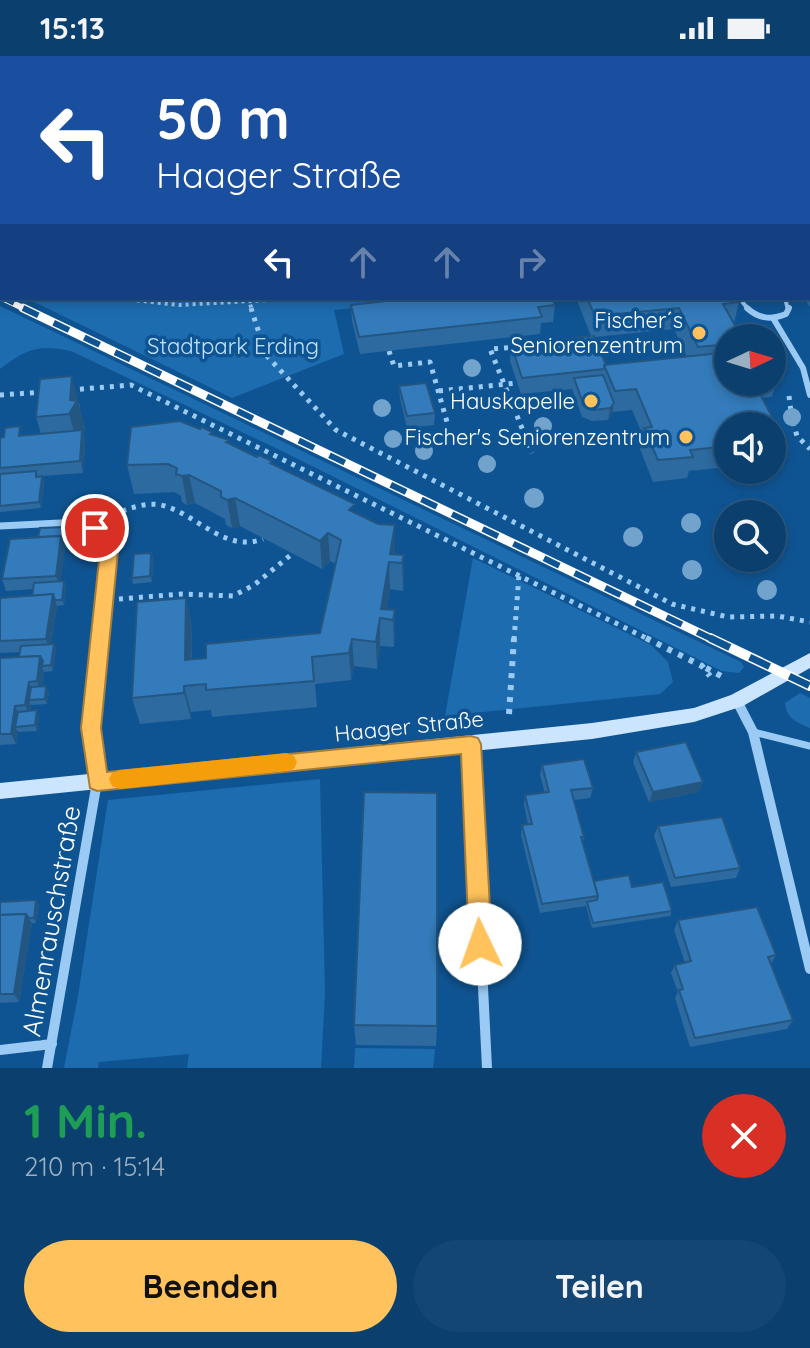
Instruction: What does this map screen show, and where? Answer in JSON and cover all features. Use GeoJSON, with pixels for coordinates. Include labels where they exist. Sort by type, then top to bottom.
{"type":"FeatureCollection","features":[{"type":"Feature","properties":{"kind":"street"},"geometry":{"type":"LineString","coordinates":[[0,526],[56,521],[80,522],[95,528]]}},
{"type":"Feature","properties":{"kind":"street","name":"Almenrauschstraße"},"geometry":{"type":"LineString","coordinates":[[47,1068],[97,782],[91,728],[109,551],[108,537],[95,528]]}},
{"type":"Feature","properties":{"kind":"street","name":"Haager Straße"},"geometry":{"type":"LineString","coordinates":[[0,791],[592,731],[694,715],[737,701],[810,660]]}},
{"type":"Feature","properties":{"kind":"street"},"geometry":{"type":"LineString","coordinates":[[737,701],[753,732],[810,969]]}},
{"type":"Feature","properties":{"kind":"street"},"geometry":{"type":"LineString","coordinates":[[471,744],[487,1068]]}},
{"type":"Feature","properties":{"kind":"street"},"geometry":{"type":"LineString","coordinates":[[0,1050],[52,1044]]}},
{"type":"Feature","properties":{"kind":"lane"},"geometry":{"type":"LineString","coordinates":[[740,300],[747,311],[755,316],[773,318],[786,314],[789,309],[786,300]]}},
{"type":"Feature","properties":{"kind":"lane"},"geometry":{"type":"LineString","coordinates":[[773,318],[803,368],[810,395]]}},
{"type":"Feature","properties":{"kind":"lane"},"geometry":{"type":"LineString","coordinates":[[753,732],[810,746]]}},
{"type":"Feature","properties":{"kind":"path"},"geometry":{"type":"LineString","coordinates":[[134,300],[179,305],[249,300],[266,355],[336,430],[672,604],[728,617],[777,616],[810,622]]}},
{"type":"Feature","properties":{"kind":"path"},"geometry":{"type":"LineString","coordinates":[[520,346],[490,349],[532,453]]}},
{"type":"Feature","properties":{"kind":"path"},"geometry":{"type":"LineString","coordinates":[[389,351],[394,366],[430,362],[447,422]]}},
{"type":"Feature","properties":{"kind":"path"},"geometry":{"type":"LineString","coordinates":[[439,391],[517,383]]}},
{"type":"Feature","properties":{"kind":"path"},"geometry":{"type":"LineString","coordinates":[[68,390],[131,385],[323,476],[723,677]]}},
{"type":"Feature","properties":{"kind":"path"},"geometry":{"type":"LineString","coordinates":[[0,395],[52,391]]}},
{"type":"Feature","properties":{"kind":"path"},"geometry":{"type":"LineString","coordinates":[[789,396],[791,412],[800,417],[793,422],[797,436],[810,449]]}},
{"type":"Feature","properties":{"kind":"path"},"geometry":{"type":"LineString","coordinates":[[317,484],[323,476]]}},
{"type":"Feature","properties":{"kind":"path"},"geometry":{"type":"LineString","coordinates":[[95,528],[108,515],[130,507],[163,505],[237,543],[263,539]]}},
{"type":"Feature","properties":{"kind":"path"},"geometry":{"type":"LineString","coordinates":[[104,600],[182,594],[233,596],[254,585],[292,554]]}},
{"type":"Feature","properties":{"kind":"path"},"geometry":{"type":"LineString","coordinates":[[509,714],[519,575]]}},
{"type":"Feature","properties":{"kind":"path"},"geometry":{"type":"LineString","coordinates":[[702,666],[710,676]]}},
{"type":"Feature","properties":{"kind":"green space","name":"Stadtpark Erding"},"geometry":{"type":"Polygon","coordinates":[[[30,300],[430,300],[334,310],[344,354],[232,398],[30,300]]]}},
{"type":"Feature","properties":{"kind":"green space"},"geometry":{"type":"Polygon","coordinates":[[[0,306],[741,662],[744,667],[739,673],[722,671],[282,451],[71,351],[50,348],[33,350],[0,369],[0,306]]]}},
{"type":"Feature","properties":{"kind":"green space"},"geometry":{"type":"Polygon","coordinates":[[[473,558],[651,645],[668,662],[673,682],[660,694],[445,716],[473,558]]]}},
{"type":"Feature","properties":{"kind":"green space"},"geometry":{"type":"Polygon","coordinates":[[[800,693],[810,698],[810,728],[793,719],[786,708],[785,703],[800,693]]]}},
{"type":"Feature","properties":{"kind":"green space"},"geometry":{"type":"Polygon","coordinates":[[[320,779],[325,993],[321,1068],[187,1068],[189,1054],[99,1062],[98,1068],[64,1068],[108,800],[320,779]]]}},
{"type":"Feature","properties":{"kind":"green space"},"geometry":{"type":"Polygon","coordinates":[[[355,1048],[435,1049],[433,1068],[354,1068],[355,1048]]]}},
{"type":"Feature","properties":{"kind":"building"},"geometry":{"type":"Polygon","coordinates":[[[395,300],[553,300],[555,305],[538,307],[542,317],[359,337],[351,305],[395,300]]]}},
{"type":"Feature","properties":{"kind":"building"},"geometry":{"type":"Polygon","coordinates":[[[588,300],[740,302],[723,304],[734,324],[714,324],[714,345],[698,347],[679,308],[595,316],[588,300]]]}},
{"type":"Feature","properties":{"kind":"building"},"geometry":{"type":"Polygon","coordinates":[[[594,336],[606,365],[604,369],[522,378],[511,344],[594,336]]]}},
{"type":"Feature","properties":{"kind":"building"},"geometry":{"type":"Polygon","coordinates":[[[714,354],[714,396],[761,396],[770,412],[714,412],[714,447],[690,450],[693,457],[658,460],[644,428],[652,427],[636,389],[615,391],[604,365],[714,354]]]}},
{"type":"Feature","properties":{"kind":"building"},"geometry":{"type":"Polygon","coordinates":[[[603,375],[614,403],[610,408],[594,410],[584,406],[574,378],[603,375]]]}},
{"type":"Feature","properties":{"kind":"building"},"geometry":{"type":"Polygon","coordinates":[[[72,376],[70,400],[77,401],[69,414],[36,417],[40,379],[72,376]]]}},
{"type":"Feature","properties":{"kind":"building"},"geometry":{"type":"Polygon","coordinates":[[[426,383],[435,413],[407,416],[399,386],[426,383]]]}},
{"type":"Feature","properties":{"kind":"building"},"geometry":{"type":"Polygon","coordinates":[[[180,421],[200,429],[202,427],[212,432],[210,434],[229,440],[226,442],[272,461],[270,463],[355,504],[349,510],[378,524],[395,525],[390,554],[404,555],[402,563],[389,562],[381,609],[395,610],[393,620],[380,618],[376,642],[352,639],[349,653],[312,657],[314,681],[206,690],[206,684],[184,686],[184,693],[132,698],[137,602],[186,598],[185,660],[206,658],[206,644],[320,633],[341,540],[328,533],[320,541],[235,498],[227,500],[221,497],[221,491],[189,475],[176,474],[177,468],[168,464],[127,465],[131,427],[180,421]]]}},
{"type":"Feature","properties":{"kind":"building"},"geometry":{"type":"Polygon","coordinates":[[[20,426],[19,436],[82,430],[80,461],[0,468],[0,438],[4,437],[5,428],[20,426]]]}},
{"type":"Feature","properties":{"kind":"building"},"geometry":{"type":"Polygon","coordinates":[[[36,471],[36,477],[42,476],[39,502],[0,506],[0,474],[36,471]]]}},
{"type":"Feature","properties":{"kind":"building"},"geometry":{"type":"Polygon","coordinates":[[[66,527],[63,541],[61,536],[38,537],[40,528],[66,527]]]}},
{"type":"Feature","properties":{"kind":"building"},"geometry":{"type":"Polygon","coordinates":[[[61,536],[56,576],[2,579],[10,539],[61,536]]]}},
{"type":"Feature","properties":{"kind":"building"},"geometry":{"type":"Polygon","coordinates":[[[151,553],[150,576],[132,578],[134,554],[151,553]]]}},
{"type":"Feature","properties":{"kind":"building"},"geometry":{"type":"Polygon","coordinates":[[[64,581],[62,600],[55,600],[53,594],[32,596],[34,583],[64,581]]]}},
{"type":"Feature","properties":{"kind":"building"},"geometry":{"type":"Polygon","coordinates":[[[53,594],[46,639],[0,641],[0,598],[53,594]]]}},
{"type":"Feature","properties":{"kind":"building"},"geometry":{"type":"Polygon","coordinates":[[[54,644],[51,665],[42,666],[40,656],[19,657],[21,646],[54,644]]]}},
{"type":"Feature","properties":{"kind":"building"},"geometry":{"type":"Polygon","coordinates":[[[40,656],[37,681],[29,682],[25,705],[15,706],[11,734],[0,734],[0,658],[40,656]]]}},
{"type":"Feature","properties":{"kind":"building"},"geometry":{"type":"Polygon","coordinates":[[[46,686],[45,699],[29,700],[31,687],[46,686]]]}},
{"type":"Feature","properties":{"kind":"building"},"geometry":{"type":"Polygon","coordinates":[[[37,710],[35,725],[15,727],[18,712],[37,710]]]}},
{"type":"Feature","properties":{"kind":"building"},"geometry":{"type":"Polygon","coordinates":[[[686,742],[703,782],[653,792],[636,752],[686,742]]]}},
{"type":"Feature","properties":{"kind":"building"},"geometry":{"type":"Polygon","coordinates":[[[584,759],[593,788],[571,790],[598,896],[542,904],[522,825],[532,824],[525,795],[549,792],[542,765],[584,759]]]}},
{"type":"Feature","properties":{"kind":"building"},"geometry":{"type":"Polygon","coordinates":[[[364,792],[437,793],[437,1026],[354,1025],[364,792]]]}},
{"type":"Feature","properties":{"kind":"building"},"geometry":{"type":"Polygon","coordinates":[[[722,817],[740,868],[675,878],[658,826],[722,817]]]}},
{"type":"Feature","properties":{"kind":"building"},"geometry":{"type":"Polygon","coordinates":[[[629,875],[632,887],[663,882],[672,911],[593,923],[587,902],[597,900],[594,881],[629,875]]]}},
{"type":"Feature","properties":{"kind":"building"},"geometry":{"type":"Polygon","coordinates":[[[36,900],[34,918],[26,914],[0,915],[0,902],[36,900]]]}},
{"type":"Feature","properties":{"kind":"building"},"geometry":{"type":"Polygon","coordinates":[[[757,907],[776,955],[768,957],[793,1020],[695,1038],[679,990],[683,989],[675,965],[691,961],[678,920],[757,907]]]}},
{"type":"Feature","properties":{"kind":"building"},"geometry":{"type":"Polygon","coordinates":[[[26,914],[14,994],[0,994],[0,915],[26,914]]]}},
{"type":"Feature","properties":{"kind":"railway"},"geometry":{"type":"LineString","coordinates":[[6,300],[27,310]]}},
{"type":"Feature","properties":{"kind":"railway"},"geometry":{"type":"LineString","coordinates":[[23,308],[714,640]]}},
{"type":"Feature","properties":{"kind":"railway"},"geometry":{"type":"LineString","coordinates":[[710,638],[810,686]]}},
{"type":"Feature","properties":{"kind":"slow traffic"},"geometry":{"type":"LineString","coordinates":[[120,779],[286,762]]}},
{"type":"Feature","properties":{"kind":"place","name":"Fischer´s Seniorenzentrum"},"geometry":{"type":"Point","coordinates":[699,333]}},
{"type":"Feature","properties":{"kind":"place","name":"Hauskapelle"},"geometry":{"type":"Point","coordinates":[591,401]}},
{"type":"Feature","properties":{"kind":"place","name":"Fischer's Seniorenzentrum"},"geometry":{"type":"Point","coordinates":[686,437]}},
{"type":"Feature","properties":{"kind":"route"},"geometry":{"type":"LineString","coordinates":[[95,528],[108,537],[109,551],[91,728],[97,782],[471,744],[480,944]]}}]}
